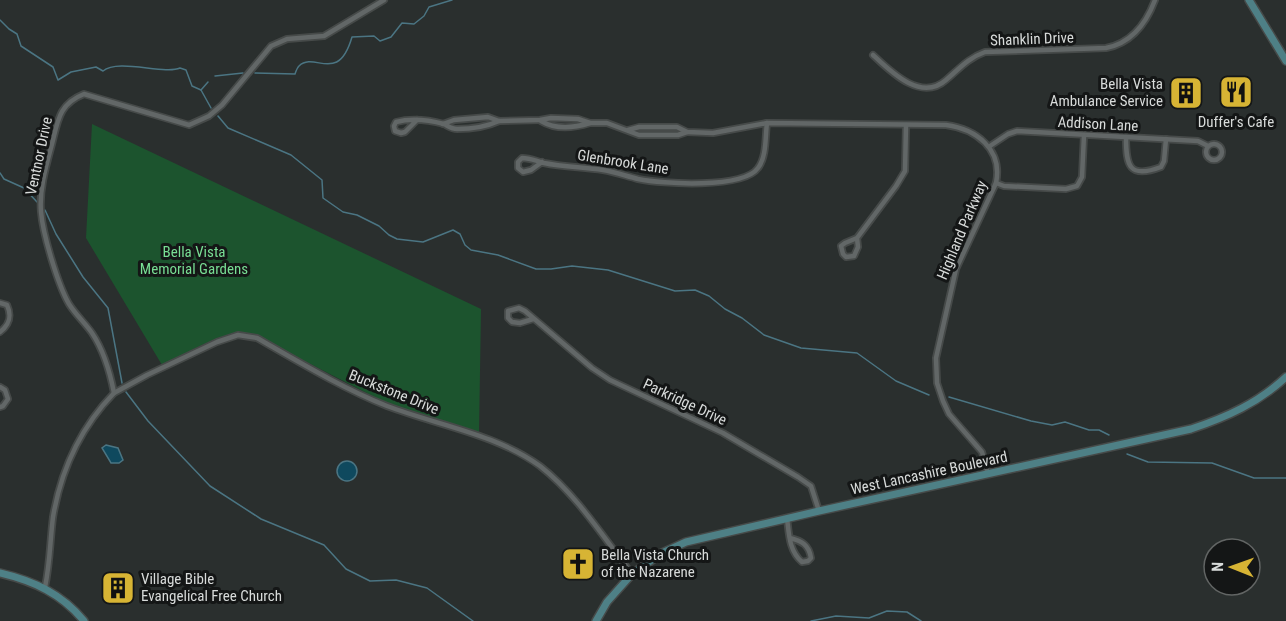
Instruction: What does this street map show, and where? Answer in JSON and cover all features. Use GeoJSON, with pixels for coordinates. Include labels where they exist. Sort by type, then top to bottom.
{"type":"FeatureCollection","features":[{"type":"Feature","properties":{"kind":"main road"},"geometry":{"type":"LineString","coordinates":[[1249,0],[1286,61]]}},
{"type":"Feature","properties":{"kind":"main road","name":"West Lancashire Boulevard"},"geometry":{"type":"LineString","coordinates":[[596,621],[608,602],[632,574],[662,553],[686,542],[1191,429],[1223,418],[1253,403],[1286,377]]}},
{"type":"Feature","properties":{"kind":"main road"},"geometry":{"type":"LineString","coordinates":[[0,573],[45,587],[75,609],[84,621]]}},
{"type":"Feature","properties":{"kind":"street","name":"Ventnor Drive"},"geometry":{"type":"LineString","coordinates":[[114,393],[109,368],[101,349],[92,333],[69,305],[61,287],[41,212],[42,191],[61,110],[73,98],[84,94],[189,125],[209,116],[222,105],[271,46],[287,39],[324,36],[384,0]]}},
{"type":"Feature","properties":{"kind":"street","name":"Shanklin Drive"},"geometry":{"type":"LineString","coordinates":[[873,55],[901,79],[913,85],[932,89],[945,82],[969,59],[985,52],[1106,48],[1120,45],[1143,26],[1155,0]]}},
{"type":"Feature","properties":{"kind":"street"},"geometry":{"type":"LineString","coordinates":[[443,124],[454,120],[488,117],[500,121],[578,119],[590,123],[606,123],[639,135],[713,133],[766,123],[955,126],[973,133],[990,146]]}},
{"type":"Feature","properties":{"kind":"street"},"geometry":{"type":"LineString","coordinates":[[417,120],[405,132],[395,131],[396,122],[417,120],[443,124],[455,129],[490,125],[500,121]]}},
{"type":"Feature","properties":{"kind":"street"},"geometry":{"type":"LineString","coordinates":[[540,120],[550,127],[578,127],[590,123]]}},
{"type":"Feature","properties":{"kind":"street","name":"Glenbrook Lane"},"geometry":{"type":"LineString","coordinates":[[542,162],[531,170],[523,172],[518,168],[518,162],[522,158],[529,158],[542,162],[605,170],[640,179],[682,183],[718,183],[750,174],[758,168],[764,156],[766,123]]}},
{"type":"Feature","properties":{"kind":"street"},"geometry":{"type":"LineString","coordinates":[[857,238],[856,253],[854,256],[846,257],[841,246],[857,238],[896,186],[904,171],[906,125]]}},
{"type":"Feature","properties":{"kind":"street","name":"Addison Lane"},"geometry":{"type":"LineString","coordinates":[[990,146],[1017,131],[1198,141],[1208,146]]}},
{"type":"Feature","properties":{"kind":"street"},"geometry":{"type":"LineString","coordinates":[[996,183],[1004,186],[1066,189],[1077,186],[1082,177],[1084,135]]}},
{"type":"Feature","properties":{"kind":"street"},"geometry":{"type":"LineString","coordinates":[[1125,137],[1126,160],[1137,172],[1146,173],[1161,167],[1164,161],[1166,139]]}},
{"type":"Feature","properties":{"kind":"street","name":"Highland Parkway"},"geometry":{"type":"LineString","coordinates":[[988,474],[982,452],[950,414],[943,401],[937,382],[936,358],[956,269],[996,183],[998,174],[996,159],[990,146]]}},
{"type":"Feature","properties":{"kind":"street"},"geometry":{"type":"LineString","coordinates":[[0,303],[7,304],[10,317],[9,323],[0,332]]}},
{"type":"Feature","properties":{"kind":"street","name":"Parkridge Drive"},"geometry":{"type":"LineString","coordinates":[[533,319],[512,322],[508,318],[508,311],[512,308],[519,308],[533,319],[592,368],[610,380],[723,433],[798,477],[811,486],[819,511]]}},
{"type":"Feature","properties":{"kind":"street","name":"Buckstone Drive"},"geometry":{"type":"LineString","coordinates":[[114,393],[217,342],[238,335],[257,338],[362,396],[414,416],[492,441],[541,467],[582,509],[632,574]]}},
{"type":"Feature","properties":{"kind":"street"},"geometry":{"type":"LineString","coordinates":[[0,387],[5,390],[8,399],[0,407]]}},
{"type":"Feature","properties":{"kind":"street"},"geometry":{"type":"LineString","coordinates":[[45,587],[56,502],[66,466],[89,422],[114,393]]}},
{"type":"Feature","properties":{"kind":"street"},"geometry":{"type":"LineString","coordinates":[[787,518],[790,538],[795,555],[802,562],[808,561],[811,558],[810,549],[798,540],[790,538]]}},
{"type":"Feature","properties":{"kind":"green space","name":"Bella Vista Memorial Gardens"},"geometry":{"type":"Polygon","coordinates":[[[92,124],[481,309],[479,434],[384,402],[254,335],[231,335],[219,338],[162,365],[86,238],[92,124]]]}},
{"type":"Feature","properties":{"kind":"water"},"geometry":{"type":"Polygon","coordinates":[[[106,445],[118,448],[123,460],[119,463],[111,463],[102,448],[106,445]]]}},
{"type":"Feature","properties":{"kind":"water"},"geometry":{"type":"Polygon","coordinates":[[[347,461],[354,464],[357,471],[354,478],[347,481],[340,478],[337,471],[340,464],[347,461]]]}},
{"type":"Feature","properties":{"kind":"waterway"},"geometry":{"type":"LineString","coordinates":[[255,73],[295,74],[299,66],[305,62],[333,63],[340,60],[352,37],[374,36],[380,41],[391,37],[402,23],[414,24],[424,16],[429,7],[452,0]]}},
{"type":"Feature","properties":{"kind":"waterway"},"geometry":{"type":"LineString","coordinates":[[0,20],[17,34],[21,46],[53,67],[58,80],[71,72],[96,67],[103,71],[119,66],[163,70],[180,68],[186,70],[192,86],[201,90],[211,108]]}},
{"type":"Feature","properties":{"kind":"waterway"},"geometry":{"type":"LineString","coordinates":[[215,76],[243,73]]}},
{"type":"Feature","properties":{"kind":"waterway"},"geometry":{"type":"LineString","coordinates":[[201,90],[208,82]]}},
{"type":"Feature","properties":{"kind":"waterway"},"geometry":{"type":"LineString","coordinates":[[218,116],[228,128],[291,155],[322,180],[323,198],[343,212],[357,215],[379,226],[397,239],[423,242],[453,230],[460,234],[465,245],[471,250],[498,255],[536,269],[572,266],[608,270],[675,291],[695,290],[709,296],[764,335],[801,348],[857,353],[896,381],[929,395]]}},
{"type":"Feature","properties":{"kind":"waterway"},"geometry":{"type":"LineString","coordinates":[[0,173],[4,179],[24,188],[37,202]]}},
{"type":"Feature","properties":{"kind":"waterway"},"geometry":{"type":"LineString","coordinates":[[45,210],[56,234],[83,277],[108,308],[122,383]]}},
{"type":"Feature","properties":{"kind":"waterway"},"geometry":{"type":"LineString","coordinates":[[126,392],[148,421],[210,486],[261,519],[324,545],[346,569],[370,581],[396,580],[427,588],[473,621]]}},
{"type":"Feature","properties":{"kind":"waterway"},"geometry":{"type":"LineString","coordinates":[[949,397],[1031,421],[1052,425],[1065,422],[1089,430],[1099,430],[1109,435]]}},
{"type":"Feature","properties":{"kind":"waterway"},"geometry":{"type":"LineString","coordinates":[[1127,454],[1148,462],[1212,463],[1254,478],[1286,478]]}},
{"type":"Feature","properties":{"kind":"waterway"},"geometry":{"type":"LineString","coordinates":[[811,621],[836,616],[869,618],[887,611],[907,612],[921,621]]}},
{"type":"Feature","properties":{"kind":"place","name":"Duffer's Cafe"},"geometry":{"type":"Point","coordinates":[1236,92]}},
{"type":"Feature","properties":{"kind":"place","name":"Bella Vista Ambulance Service"},"geometry":{"type":"Point","coordinates":[1186,93]}},
{"type":"Feature","properties":{"kind":"place","name":"Bella Vista Church of the Nazarene"},"geometry":{"type":"Point","coordinates":[578,564]}},
{"type":"Feature","properties":{"kind":"place","name":"Village Bible Evangelical Free Church"},"geometry":{"type":"Point","coordinates":[118,588]}}]}
